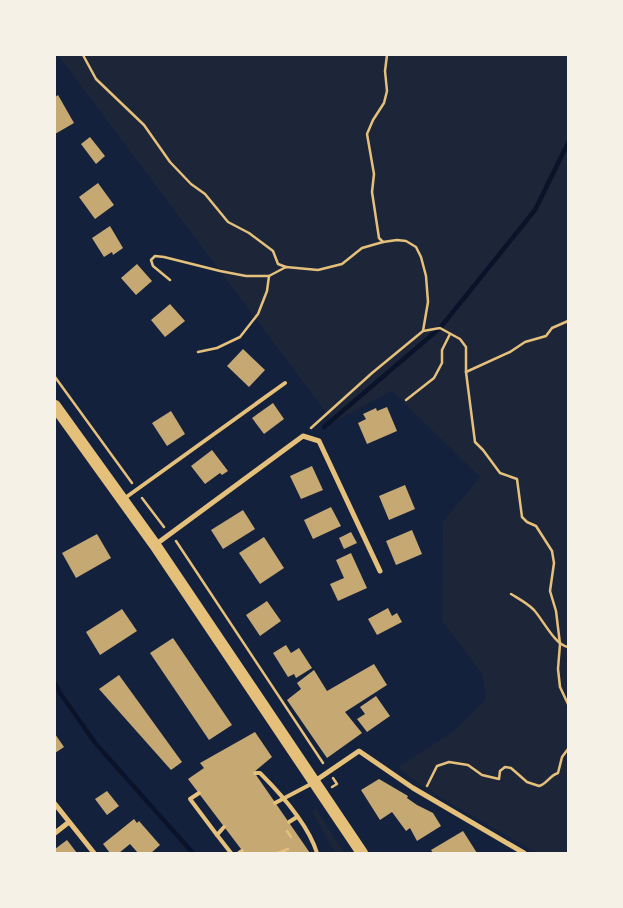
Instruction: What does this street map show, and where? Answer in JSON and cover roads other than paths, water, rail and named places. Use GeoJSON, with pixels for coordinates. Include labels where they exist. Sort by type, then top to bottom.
{"type":"FeatureCollection","features":[{"type":"Feature","properties":{"kind":"main road"},"geometry":{"type":"LineString","coordinates":[[55,406],[155,545],[362,853]]}},
{"type":"Feature","properties":{"kind":"street"},"geometry":{"type":"LineString","coordinates":[[155,545],[303,436],[319,441],[380,571]]}},
{"type":"Feature","properties":{"kind":"street"},"geometry":{"type":"LineString","coordinates":[[315,782],[359,751],[423,794],[524,853]]}},
{"type":"Feature","properties":{"kind":"street"},"geometry":{"type":"LineString","coordinates":[[55,804],[94,853]]}},
{"type":"Feature","properties":{"kind":"street"},"geometry":{"type":"LineString","coordinates":[[55,833],[69,822]]}},
{"type":"Feature","properties":{"kind":"lane"},"geometry":{"type":"LineString","coordinates":[[123,500],[285,383]]}},
{"type":"Feature","properties":{"kind":"lane"},"geometry":{"type":"LineString","coordinates":[[255,774],[260,773],[284,798],[311,838],[318,853]]}},
{"type":"Feature","properties":{"kind":"lane"},"geometry":{"type":"LineString","coordinates":[[275,803],[315,782]]}},
{"type":"Feature","properties":{"kind":"lane"},"geometry":{"type":"LineString","coordinates":[[198,793],[190,799],[232,853]]}},
{"type":"Feature","properties":{"kind":"lane"},"geometry":{"type":"LineString","coordinates":[[289,822],[297,817]]}},
{"type":"Feature","properties":{"kind":"lane"},"geometry":{"type":"LineString","coordinates":[[217,835],[224,827]]}},
{"type":"Feature","properties":{"kind":"waterway"},"geometry":{"type":"LineString","coordinates":[[324,427],[440,328],[535,210],[568,143]]}},
{"type":"Feature","properties":{"kind":"waterway"},"geometry":{"type":"LineString","coordinates":[[55,683],[96,744],[193,853]]}}]}
